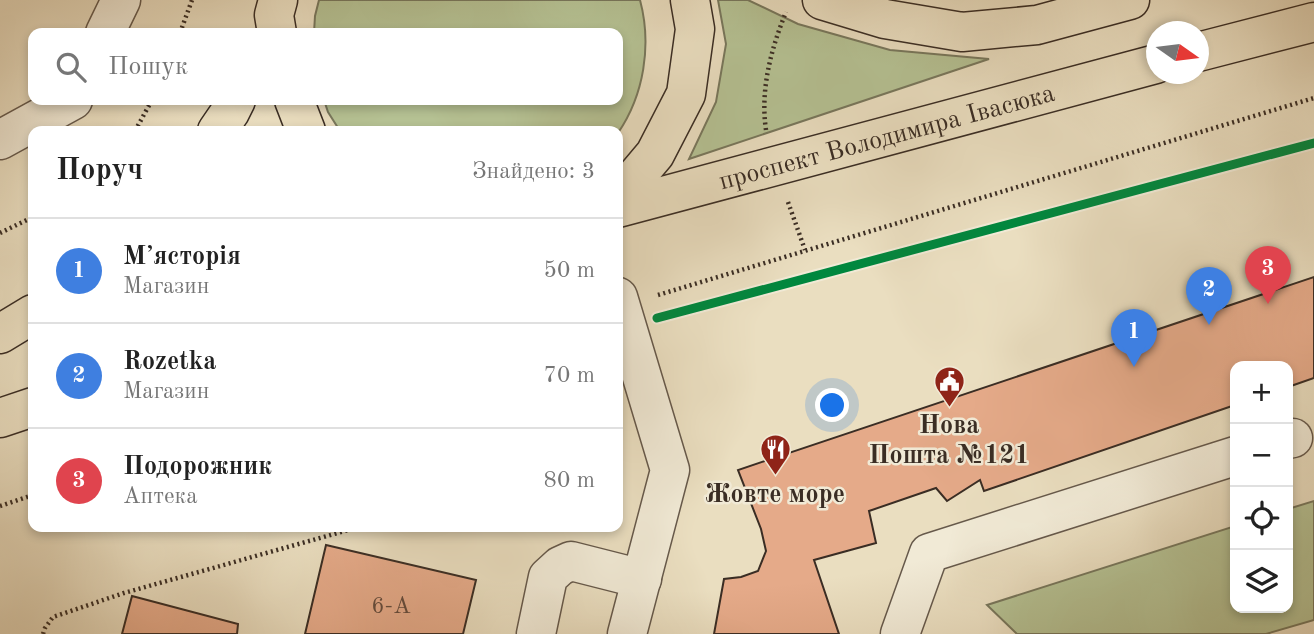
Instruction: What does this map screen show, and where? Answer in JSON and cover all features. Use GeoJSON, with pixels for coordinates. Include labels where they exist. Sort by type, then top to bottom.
{"type":"FeatureCollection","features":[{"type":"Feature","properties":{"kind":"main road"},"geometry":{"type":"LineString","coordinates":[[623,192],[655,153],[686,94],[695,29],[690,0]]}},
{"type":"Feature","properties":{"kind":"main road"},"geometry":{"type":"LineString","coordinates":[[822,0],[885,19],[962,32],[1037,25],[1130,0]]}},
{"type":"Feature","properties":{"kind":"main road"},"geometry":{"type":"LineString","coordinates":[[1209,49],[1314,22]]}},
{"type":"Feature","properties":{"kind":"main road","name":"проспект Володимира Івасюка"},"geometry":{"type":"LineString","coordinates":[[623,207],[1146,67]]}},
{"type":"Feature","properties":{"kind":"main road"},"geometry":{"type":"LineString","coordinates":[[220,126],[234,105]]}},
{"type":"Feature","properties":{"kind":"main road"},"geometry":{"type":"LineString","coordinates":[[295,105],[304,126]]}},
{"type":"Feature","properties":{"kind":"main road"},"geometry":{"type":"LineString","coordinates":[[0,334],[28,317]]}},
{"type":"Feature","properties":{"kind":"main road"},"geometry":{"type":"LineString","coordinates":[[0,418],[28,409]]}},
{"type":"Feature","properties":{"kind":"lane"},"geometry":{"type":"LineString","coordinates":[[107,28],[121,0]]}},
{"type":"Feature","properties":{"kind":"lane"},"geometry":{"type":"LineString","coordinates":[[0,140],[64,105]]}},
{"type":"Feature","properties":{"kind":"lane"},"geometry":{"type":"LineString","coordinates":[[623,314],[670,470],[627,634]]}},
{"type":"Feature","properties":{"kind":"lane"},"geometry":{"type":"LineString","coordinates":[[900,634],[929,552],[1230,458]]}},
{"type":"Feature","properties":{"kind":"lane"},"geometry":{"type":"LineString","coordinates":[[536,634],[548,578],[560,566],[570,561],[642,579]]}},
{"type":"Feature","properties":{"kind":"path"},"geometry":{"type":"LineString","coordinates":[[182,28],[192,0]]}},
{"type":"Feature","properties":{"kind":"path"},"geometry":{"type":"LineString","coordinates":[[623,300],[1314,98]]}},
{"type":"Feature","properties":{"kind":"path"},"geometry":{"type":"LineString","coordinates":[[138,126],[149,105]]}},
{"type":"Feature","properties":{"kind":"path"},"geometry":{"type":"LineString","coordinates":[[0,233],[28,219]]}},
{"type":"Feature","properties":{"kind":"path"},"geometry":{"type":"LineString","coordinates":[[0,506],[28,497]]}},
{"type":"Feature","properties":{"kind":"path"},"geometry":{"type":"LineString","coordinates":[[43,634],[52,617],[124,593],[341,532]]}},
{"type":"Feature","properties":{"kind":"green space"},"geometry":{"type":"Polygon","coordinates":[[[319,0],[640,0],[644,17],[645,52],[640,86],[622,126],[337,126],[326,105],[623,105],[623,28],[314,28],[319,0]]]}},
{"type":"Feature","properties":{"kind":"green space"},"geometry":{"type":"Polygon","coordinates":[[[718,0],[748,0],[798,24],[890,50],[989,59],[689,159],[716,102],[726,44],[718,0]]]}},
{"type":"Feature","properties":{"kind":"green space"},"geometry":{"type":"Polygon","coordinates":[[[1314,501],[1314,620],[1266,634],[1017,634],[987,605],[1230,528],[1230,613],[1293,613],[1293,507],[1314,501]]]}},
{"type":"Feature","properties":{"kind":"building"},"geometry":{"type":"Polygon","coordinates":[[[1314,277],[1314,378],[1293,385],[1293,361],[1230,361],[1230,407],[984,491],[980,480],[947,501],[936,488],[869,511],[876,543],[814,560],[839,634],[714,634],[724,579],[758,571],[766,551],[761,529],[738,470],[1314,277]]]}},
{"type":"Feature","properties":{"kind":"building"},"geometry":{"type":"Polygon","coordinates":[[[326,545],[476,580],[463,634],[305,634],[326,545]]]}},
{"type":"Feature","properties":{"kind":"building"},"geometry":{"type":"Polygon","coordinates":[[[132,596],[238,624],[237,634],[122,634],[132,596]]]}},
{"type":"Feature","properties":{"kind":"cycle path"},"geometry":{"type":"LineString","coordinates":[[657,318],[1314,143]]}},
{"type":"Feature","properties":{"kind":"place","name":"Подорожник"},"geometry":{"type":"Point","coordinates":[1268,304]}},
{"type":"Feature","properties":{"kind":"place","name":"Rozetka"},"geometry":{"type":"Point","coordinates":[1209,325]}},
{"type":"Feature","properties":{"kind":"place","name":"Мʼясторія"},"geometry":{"type":"Point","coordinates":[1134,367]}},
{"type":"Feature","properties":{"kind":"place","name":"Нова Пошта №121"},"geometry":{"type":"Point","coordinates":[949,408]}},
{"type":"Feature","properties":{"kind":"place","name":"Жовте море"},"geometry":{"type":"Point","coordinates":[775,477]}}]}
